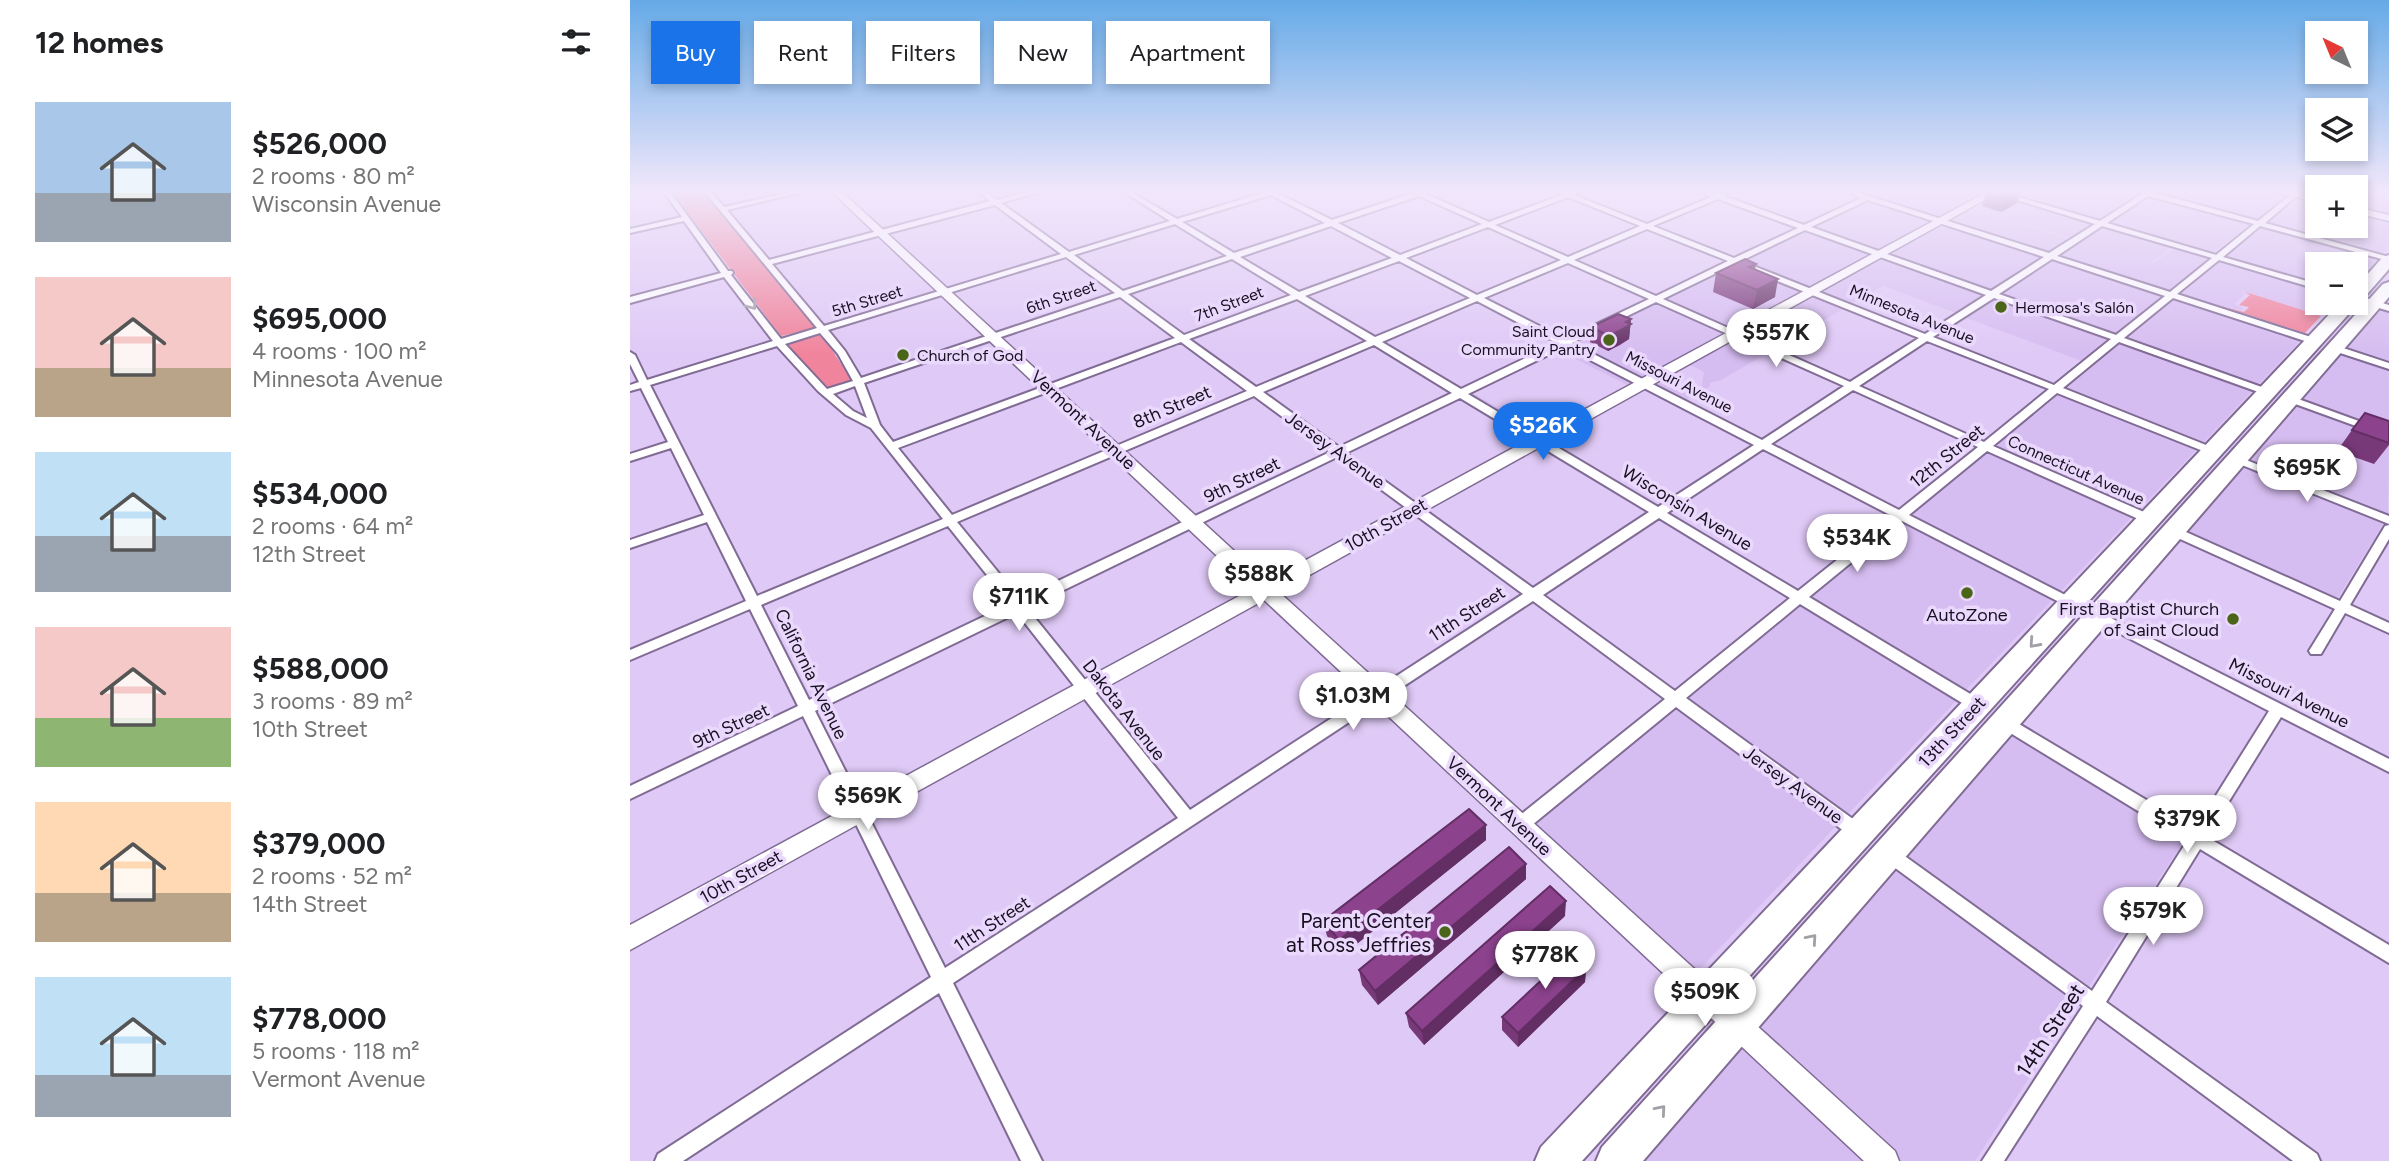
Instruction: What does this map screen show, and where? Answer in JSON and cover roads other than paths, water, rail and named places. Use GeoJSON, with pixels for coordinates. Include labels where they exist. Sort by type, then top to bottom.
{"type":"FeatureCollection","features":[{"type":"Feature","properties":{"kind":"highway","name":"13th Street"},"geometry":{"type":"LineString","coordinates":[[2368,301],[2389,260]]}},
{"type":"Feature","properties":{"kind":"highway"},"geometry":{"type":"LineString","coordinates":[[2389,273],[2385,277],[2389,286]]}},
{"type":"Feature","properties":{"kind":"highway","name":"13th Street"},"geometry":{"type":"LineString","coordinates":[[2368,301],[2389,286]]}},
{"type":"Feature","properties":{"kind":"highway","name":"13th Street"},"geometry":{"type":"LineString","coordinates":[[1616,1161],[2290,399],[2312,373],[2337,315]]}},
{"type":"Feature","properties":{"kind":"highway","name":"13th Street"},"geometry":{"type":"LineString","coordinates":[[1555,1161],[2290,366],[2324,344],[2354,315]]}},
{"type":"Feature","properties":{"kind":"highway"},"geometry":{"type":"LineString","coordinates":[[2290,366],[2295,372],[2280,390],[2290,399]]}},
{"type":"Feature","properties":{"kind":"highway"},"geometry":{"type":"LineString","coordinates":[[2257,434],[2256,420],[2274,400],[2267,391]]}},
{"type":"Feature","properties":{"kind":"highway"},"geometry":{"type":"LineString","coordinates":[[2236,459],[2227,449],[2245,429],[2240,421]]}},
{"type":"Feature","properties":{"kind":"highway"},"geometry":{"type":"LineString","coordinates":[[2200,499],[2198,484],[2220,457],[2213,451]]}},
{"type":"Feature","properties":{"kind":"highway"},"geometry":{"type":"LineString","coordinates":[[2173,531],[2165,516],[2183,496],[2181,484]]}},
{"type":"Feature","properties":{"kind":"highway"},"geometry":{"type":"LineString","coordinates":[[2133,574],[2132,558],[2153,534],[2155,527],[2149,519]]}},
{"type":"Feature","properties":{"kind":"highway"},"geometry":{"type":"LineString","coordinates":[[2090,582],[2091,601],[2097,616]]}},
{"type":"Feature","properties":{"kind":"highway"},"geometry":{"type":"LineString","coordinates":[[2071,603],[2081,619],[2078,638]]}},
{"type":"Feature","properties":{"kind":"highway"},"geometry":{"type":"LineString","coordinates":[[2000,681],[1997,701],[2004,722]]}},
{"type":"Feature","properties":{"kind":"highway"},"geometry":{"type":"LineString","coordinates":[[1977,705],[1986,727],[1984,745]]}},
{"type":"Feature","properties":{"kind":"street","name":"Dakota Avenue"},"geometry":{"type":"LineString","coordinates":[[709,246],[799,369],[844,408],[875,426],[893,446],[1188,819]]}},
{"type":"Feature","properties":{"kind":"street","name":"Dakota Avenue"},"geometry":{"type":"LineString","coordinates":[[753,246],[842,352],[858,382],[875,426]]}},
{"type":"Feature","properties":{"kind":"street"},"geometry":{"type":"LineString","coordinates":[[766,263],[828,246]]}},
{"type":"Feature","properties":{"kind":"street","name":"Vermont Avenue"},"geometry":{"type":"LineString","coordinates":[[896,246],[1885,1161]]}},
{"type":"Feature","properties":{"kind":"street","name":"Jersey Avenue"},"geometry":{"type":"LineString","coordinates":[[1055,246],[1858,833]]}},
{"type":"Feature","properties":{"kind":"street","name":"5th Street"},"geometry":{"type":"LineString","coordinates":[[637,385],[1092,246]]}},
{"type":"Feature","properties":{"kind":"street","name":"Wisconsin Avenue"},"geometry":{"type":"LineString","coordinates":[[1216,246],[1977,705]]}},
{"type":"Feature","properties":{"kind":"street","name":"6th Street"},"geometry":{"type":"LineString","coordinates":[[826,393],[1261,246]]}},
{"type":"Feature","properties":{"kind":"street","name":"Missouri Avenue"},"geometry":{"type":"LineString","coordinates":[[1378,246],[2071,603]]}},
{"type":"Feature","properties":{"kind":"street","name":"7th Street"},"geometry":{"type":"LineString","coordinates":[[893,446],[1429,246]]}},
{"type":"Feature","properties":{"kind":"street","name":"Connecticut Avenue"},"geometry":{"type":"LineString","coordinates":[[1538,246],[2149,519]]}},
{"type":"Feature","properties":{"kind":"street","name":"8th Street"},"geometry":{"type":"LineString","coordinates":[[630,655],[1598,246]]}},
{"type":"Feature","properties":{"kind":"street","name":"Minnesota Avenue"},"geometry":{"type":"LineString","coordinates":[[1697,246],[2213,451]]}},
{"type":"Feature","properties":{"kind":"street","name":"9th Street"},"geometry":{"type":"LineString","coordinates":[[630,793],[1766,246]]}},
{"type":"Feature","properties":{"kind":"street"},"geometry":{"type":"LineString","coordinates":[[1860,246],[2267,391]]}},
{"type":"Feature","properties":{"kind":"street","name":"10th Street"},"geometry":{"type":"LineString","coordinates":[[630,938],[1896,246]]}},
{"type":"Feature","properties":{"kind":"street"},"geometry":{"type":"LineString","coordinates":[[2019,246],[2389,366]]}},
{"type":"Feature","properties":{"kind":"street","name":"11th Street"},"geometry":{"type":"LineString","coordinates":[[665,1161],[2064,246]]}},
{"type":"Feature","properties":{"kind":"street"},"geometry":{"type":"LineString","coordinates":[[2181,246],[2305,283]]}},
{"type":"Feature","properties":{"kind":"street","name":"12th Street"},"geometry":{"type":"LineString","coordinates":[[1520,825],[2230,246]]}},
{"type":"Feature","properties":{"kind":"street"},"geometry":{"type":"LineString","coordinates":[[2340,246],[2389,260]]}},
{"type":"Feature","properties":{"kind":"street"},"geometry":{"type":"LineString","coordinates":[[630,300],[729,273]]}},
{"type":"Feature","properties":{"kind":"street","name":"California Avenue"},"geometry":{"type":"LineString","coordinates":[[630,355],[637,385],[674,443],[1032,1161]]}},
{"type":"Feature","properties":{"kind":"street"},"geometry":{"type":"LineString","coordinates":[[2290,399],[2389,435]]}},
{"type":"Feature","properties":{"kind":"street"},"geometry":{"type":"LineString","coordinates":[[630,458],[674,443]]}},
{"type":"Feature","properties":{"kind":"street"},"geometry":{"type":"LineString","coordinates":[[2236,459],[2389,520]]}},
{"type":"Feature","properties":{"kind":"street"},"geometry":{"type":"LineString","coordinates":[[630,544],[709,517]]}},
{"type":"Feature","properties":{"kind":"street"},"geometry":{"type":"LineString","coordinates":[[2316,651],[2389,529]]}},
{"type":"Feature","properties":{"kind":"street"},"geometry":{"type":"LineString","coordinates":[[2173,531],[2389,628]]}},
{"type":"Feature","properties":{"kind":"street","name":"Missouri Avenue"},"geometry":{"type":"LineString","coordinates":[[2097,616],[2389,766]]}},
{"type":"Feature","properties":{"kind":"street","name":"14th Street"},"geometry":{"type":"LineString","coordinates":[[1992,1161],[2095,1003],[2278,709]]}},
{"type":"Feature","properties":{"kind":"street"},"geometry":{"type":"LineString","coordinates":[[2004,722],[2389,955]]}},
{"type":"Feature","properties":{"kind":"street"},"geometry":{"type":"LineString","coordinates":[[1888,853],[2310,1161]]}},
{"type":"Feature","properties":{"kind":"place","name":"Hermosa's Salón"},"geometry":{"type":"Point","coordinates":[2001,307]}},
{"type":"Feature","properties":{"kind":"place","name":"Saint Cloud Community Pantry"},"geometry":{"type":"Point","coordinates":[1609,340]}},
{"type":"Feature","properties":{"kind":"place","name":"Church of God"},"geometry":{"type":"Point","coordinates":[903,355]}},
{"type":"Feature","properties":{"kind":"place","name":"AutoZone"},"geometry":{"type":"Point","coordinates":[1967,593]}},
{"type":"Feature","properties":{"kind":"place","name":"First Baptist Church of Saint Cloud"},"geometry":{"type":"Point","coordinates":[2233,619]}},
{"type":"Feature","properties":{"kind":"place","name":"Parent Center at Ross Jeffries"},"geometry":{"type":"Point","coordinates":[1445,932]}}]}
